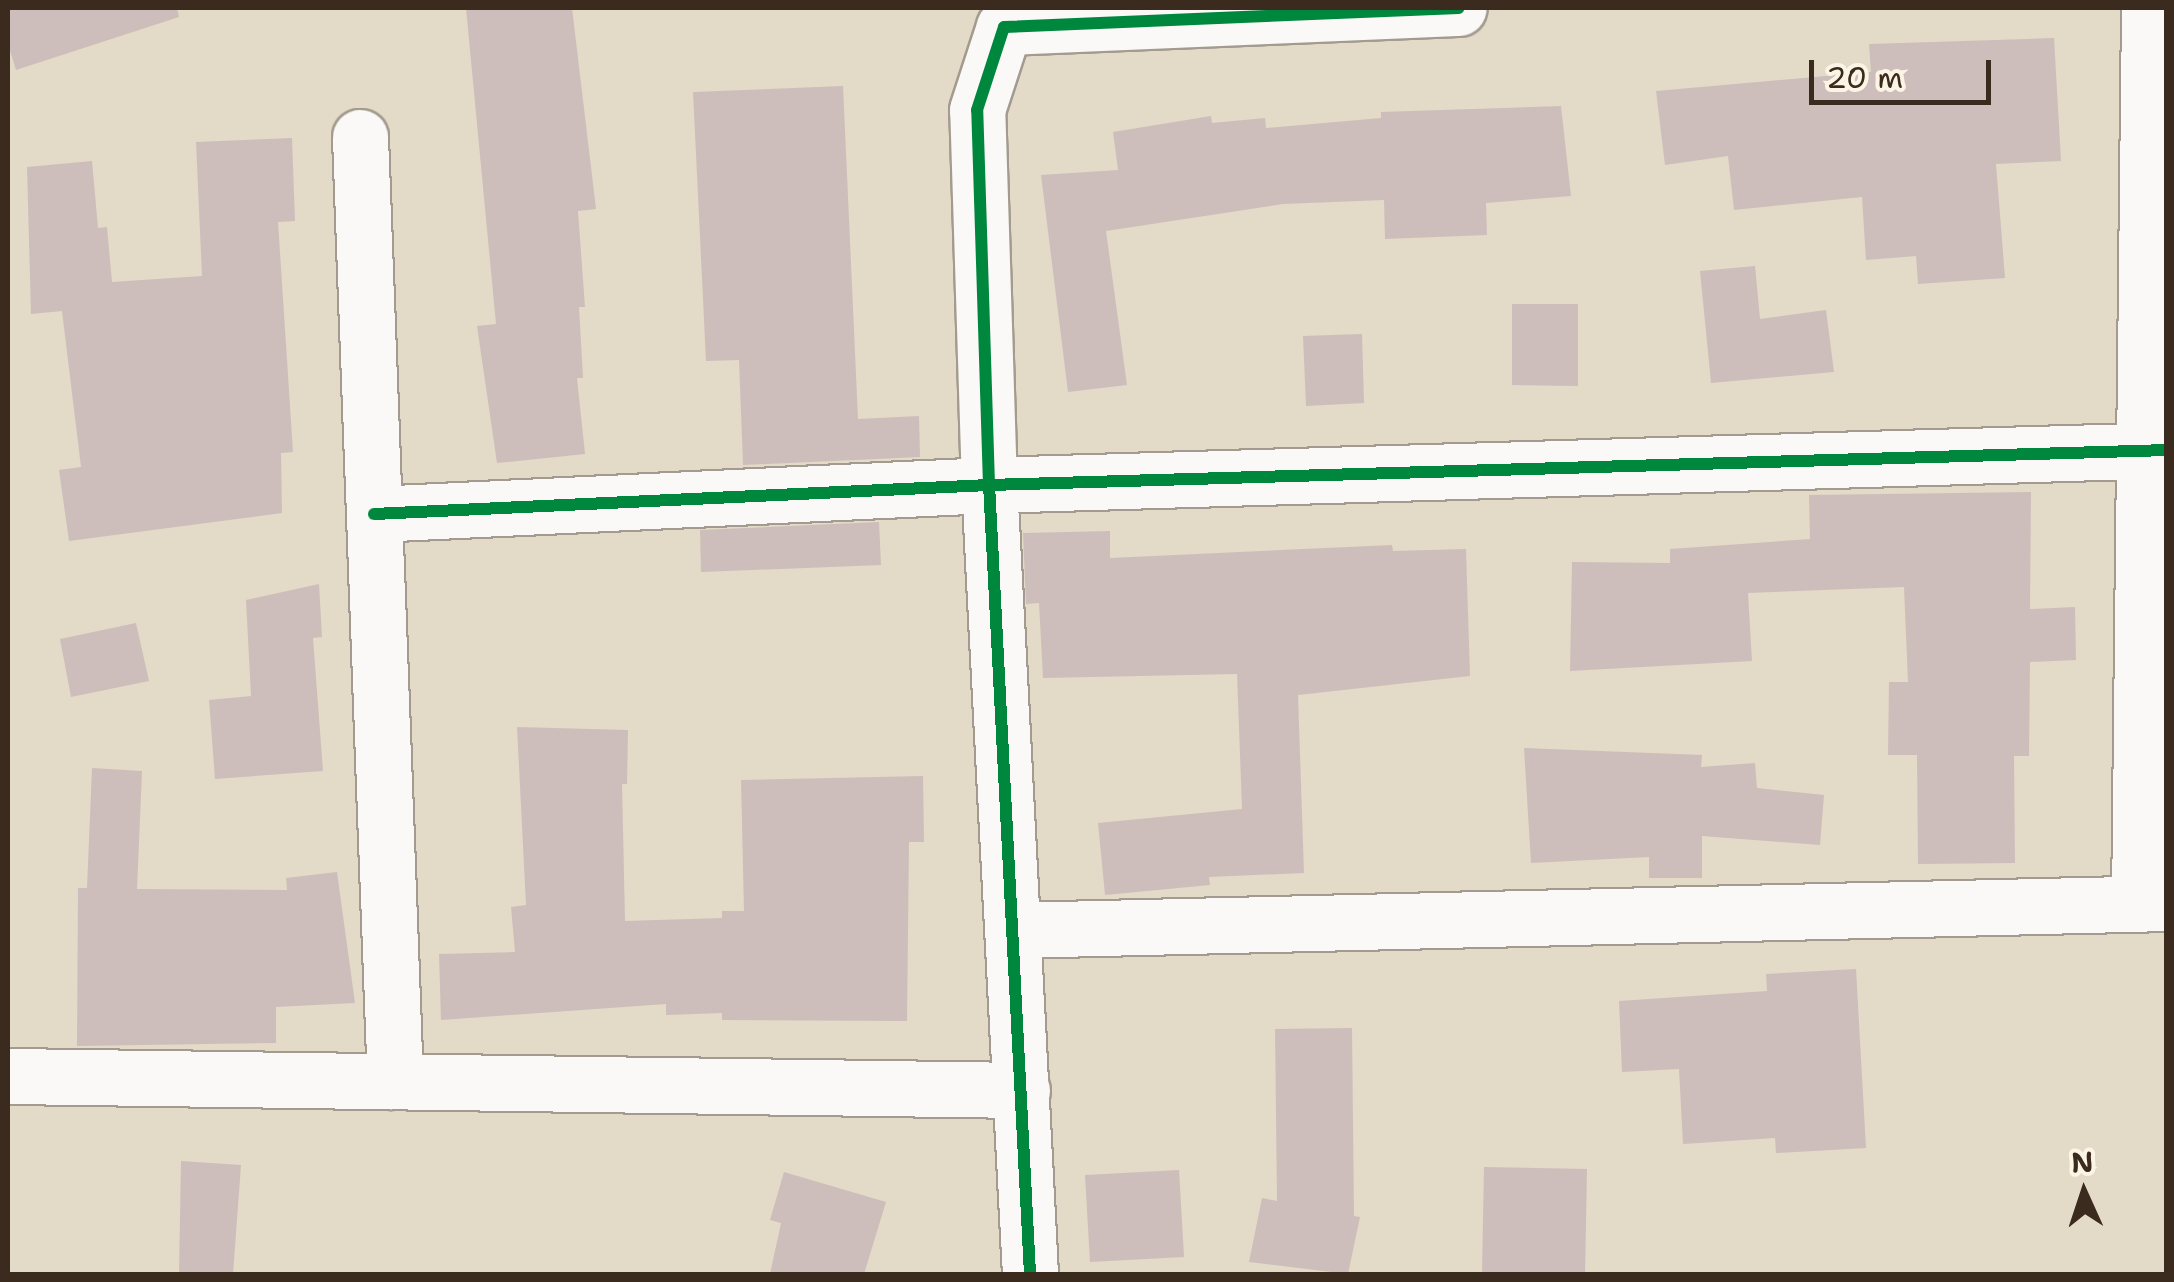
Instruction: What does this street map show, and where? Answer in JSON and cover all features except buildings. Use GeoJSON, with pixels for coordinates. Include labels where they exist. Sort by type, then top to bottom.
{"type":"FeatureCollection","features":[{"type":"Feature","properties":{"kind":"street"},"geometry":{"type":"LineString","coordinates":[[1030,1274],[989,485],[977,110],[1004,27],[1459,8]]}},
{"type":"Feature","properties":{"kind":"street"},"geometry":{"type":"LineString","coordinates":[[1014,930],[2152,904],[2155,449],[2149,8]]}},
{"type":"Feature","properties":{"kind":"street"},"geometry":{"type":"LineString","coordinates":[[360,137],[395,1081]]}},
{"type":"Feature","properties":{"kind":"street"},"geometry":{"type":"LineString","coordinates":[[374,514],[989,485],[2155,449]]}},
{"type":"Feature","properties":{"kind":"street"},"geometry":{"type":"LineString","coordinates":[[8,1076],[1022,1090]]}},
{"type":"Feature","properties":{"kind":"cycle path"},"geometry":{"type":"LineString","coordinates":[[1030,1274],[989,485],[977,110],[1004,27],[1459,8]]}},
{"type":"Feature","properties":{"kind":"cycle path"},"geometry":{"type":"LineString","coordinates":[[374,514],[989,485],[2166,450]]}}]}
